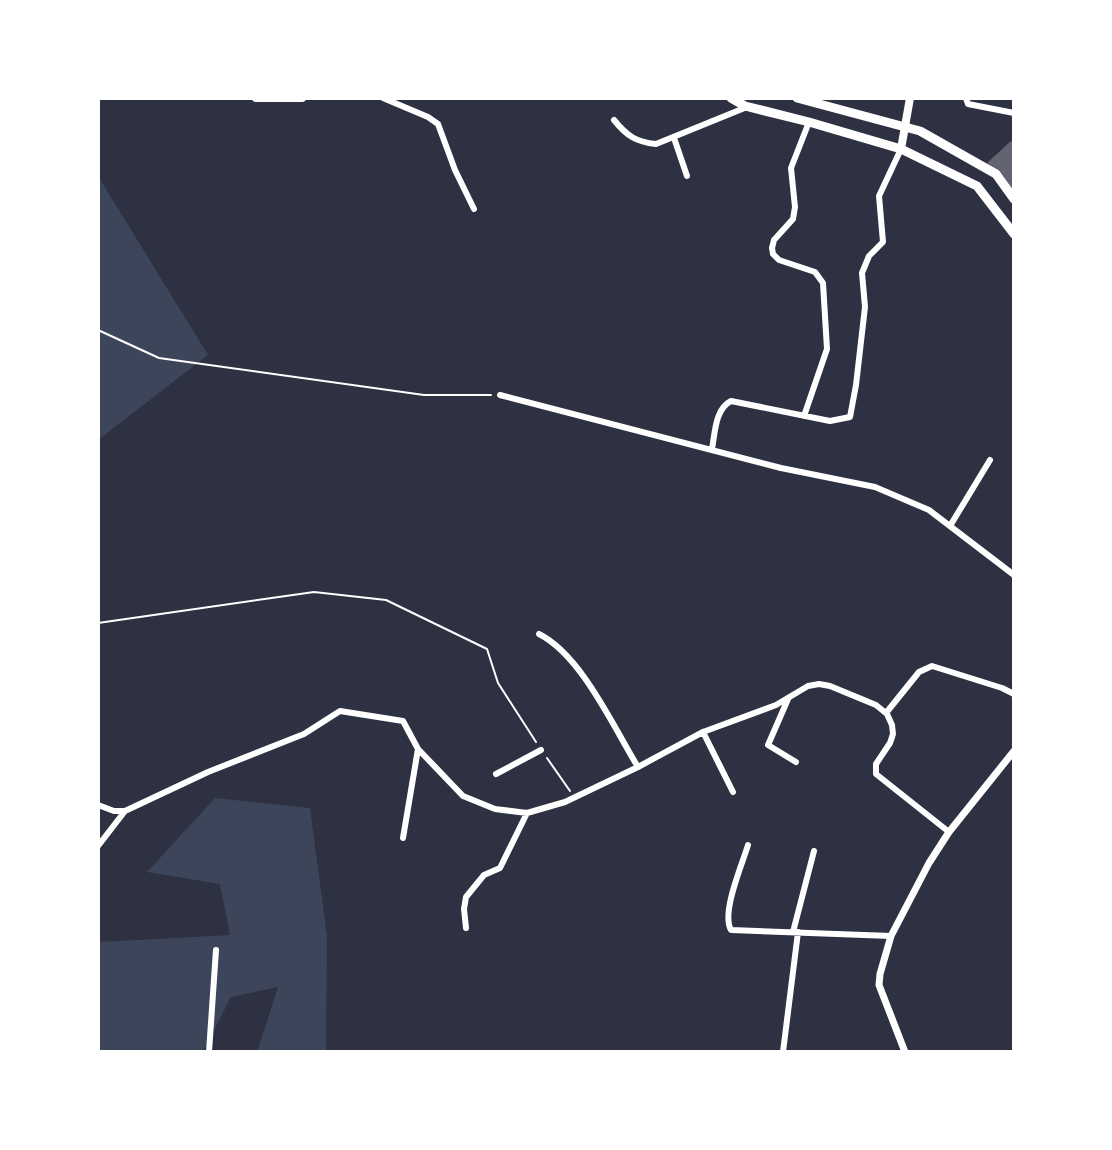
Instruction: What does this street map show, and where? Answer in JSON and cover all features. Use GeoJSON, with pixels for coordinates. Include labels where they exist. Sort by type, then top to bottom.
{"type":"FeatureCollection","features":[{"type":"Feature","properties":{"kind":"main road"},"geometry":{"type":"LineString","coordinates":[[262,99],[302,98]]}},
{"type":"Feature","properties":{"kind":"main road"},"geometry":{"type":"LineString","coordinates":[[731,98],[747,107],[901,149],[977,186],[1014,234]]}},
{"type":"Feature","properties":{"kind":"main road"},"geometry":{"type":"LineString","coordinates":[[797,98],[920,131],[996,174],[1014,199]]}},
{"type":"Feature","properties":{"kind":"main road"},"geometry":{"type":"LineString","coordinates":[[901,149],[910,98]]}},
{"type":"Feature","properties":{"kind":"street"},"geometry":{"type":"LineString","coordinates":[[383,98],[438,124],[455,170],[474,209]]}},
{"type":"Feature","properties":{"kind":"street"},"geometry":{"type":"LineString","coordinates":[[966,98],[968,104],[1014,113]]}},
{"type":"Feature","properties":{"kind":"street"},"geometry":{"type":"LineString","coordinates":[[614,120],[627,136],[656,144],[747,107]]}},
{"type":"Feature","properties":{"kind":"street"},"geometry":{"type":"LineString","coordinates":[[804,416],[827,349],[823,283],[815,272],[777,259],[772,252],[772,246],[793,219],[795,207],[791,168],[809,122]]}},
{"type":"Feature","properties":{"kind":"street"},"geometry":{"type":"LineString","coordinates":[[674,138],[687,176]]}},
{"type":"Feature","properties":{"kind":"street"},"geometry":{"type":"LineString","coordinates":[[712,449],[719,412],[731,401],[830,421],[850,417],[865,307],[862,273],[869,256],[883,242],[879,196],[901,149]]}},
{"type":"Feature","properties":{"kind":"street"},"geometry":{"type":"LineString","coordinates":[[499,394],[781,468],[875,487],[929,510],[1014,575]]}},
{"type":"Feature","properties":{"kind":"street"},"geometry":{"type":"LineString","coordinates":[[950,526],[990,460]]}},
{"type":"Feature","properties":{"kind":"street"},"geometry":{"type":"LineString","coordinates":[[539,634],[560,646],[577,666],[638,767]]}},
{"type":"Feature","properties":{"kind":"street"},"geometry":{"type":"LineString","coordinates":[[886,713],[919,672],[928,666],[939,667],[1014,694]]}},
{"type":"Feature","properties":{"kind":"street"},"geometry":{"type":"LineString","coordinates":[[98,805],[114,811],[125,811],[208,772],[304,734],[340,711],[403,721],[418,749],[467,798],[495,809],[527,813],[575,797],[703,732],[776,705],[814,684],[825,684],[876,705],[886,713],[893,734],[876,764],[876,775],[949,832]]}},
{"type":"Feature","properties":{"kind":"street"},"geometry":{"type":"LineString","coordinates":[[789,697],[768,744],[796,762]]}},
{"type":"Feature","properties":{"kind":"street"},"geometry":{"type":"LineString","coordinates":[[703,732],[733,792]]}},
{"type":"Feature","properties":{"kind":"street"},"geometry":{"type":"LineString","coordinates":[[403,838],[418,749]]}},
{"type":"Feature","properties":{"kind":"street"},"geometry":{"type":"LineString","coordinates":[[496,774],[541,750]]}},
{"type":"Feature","properties":{"kind":"street"},"geometry":{"type":"LineString","coordinates":[[905,1052],[879,985],[891,936],[929,863],[949,832],[1014,751]]}},
{"type":"Feature","properties":{"kind":"street"},"geometry":{"type":"LineString","coordinates":[[98,846],[125,811]]}},
{"type":"Feature","properties":{"kind":"street"},"geometry":{"type":"LineString","coordinates":[[466,928],[466,897],[484,875],[500,867],[527,813]]}},
{"type":"Feature","properties":{"kind":"street"},"geometry":{"type":"LineString","coordinates":[[748,845],[729,907],[729,927],[736,931],[891,936]]}},
{"type":"Feature","properties":{"kind":"street"},"geometry":{"type":"LineString","coordinates":[[783,1052],[795,932],[814,851]]}},
{"type":"Feature","properties":{"kind":"street"},"geometry":{"type":"LineString","coordinates":[[209,1052],[216,950]]}},
{"type":"Feature","properties":{"kind":"path"},"geometry":{"type":"LineString","coordinates":[[98,330],[159,358],[424,395],[499,394]]}},
{"type":"Feature","properties":{"kind":"path"},"geometry":{"type":"LineString","coordinates":[[98,623],[314,592],[386,600],[487,649],[498,683],[575,797]]}},
{"type":"Feature","properties":{"kind":"shaded area"},"geometry":{"type":"Polygon","coordinates":[[[98,176],[208,355],[98,440],[98,176]]]}},
{"type":"Feature","properties":{"kind":"shaded area"},"geometry":{"type":"Polygon","coordinates":[[[215,798],[310,808],[327,936],[326,1052],[257,1052],[278,987],[231,997],[203,1052],[98,1052],[98,942],[230,935],[220,884],[147,872],[215,798]]]}},
{"type":"Feature","properties":{"kind":"building"},"geometry":{"type":"Polygon","coordinates":[[[1011,141],[1014,145],[1014,192],[1002,174],[987,163],[1011,141]]]}}]}
